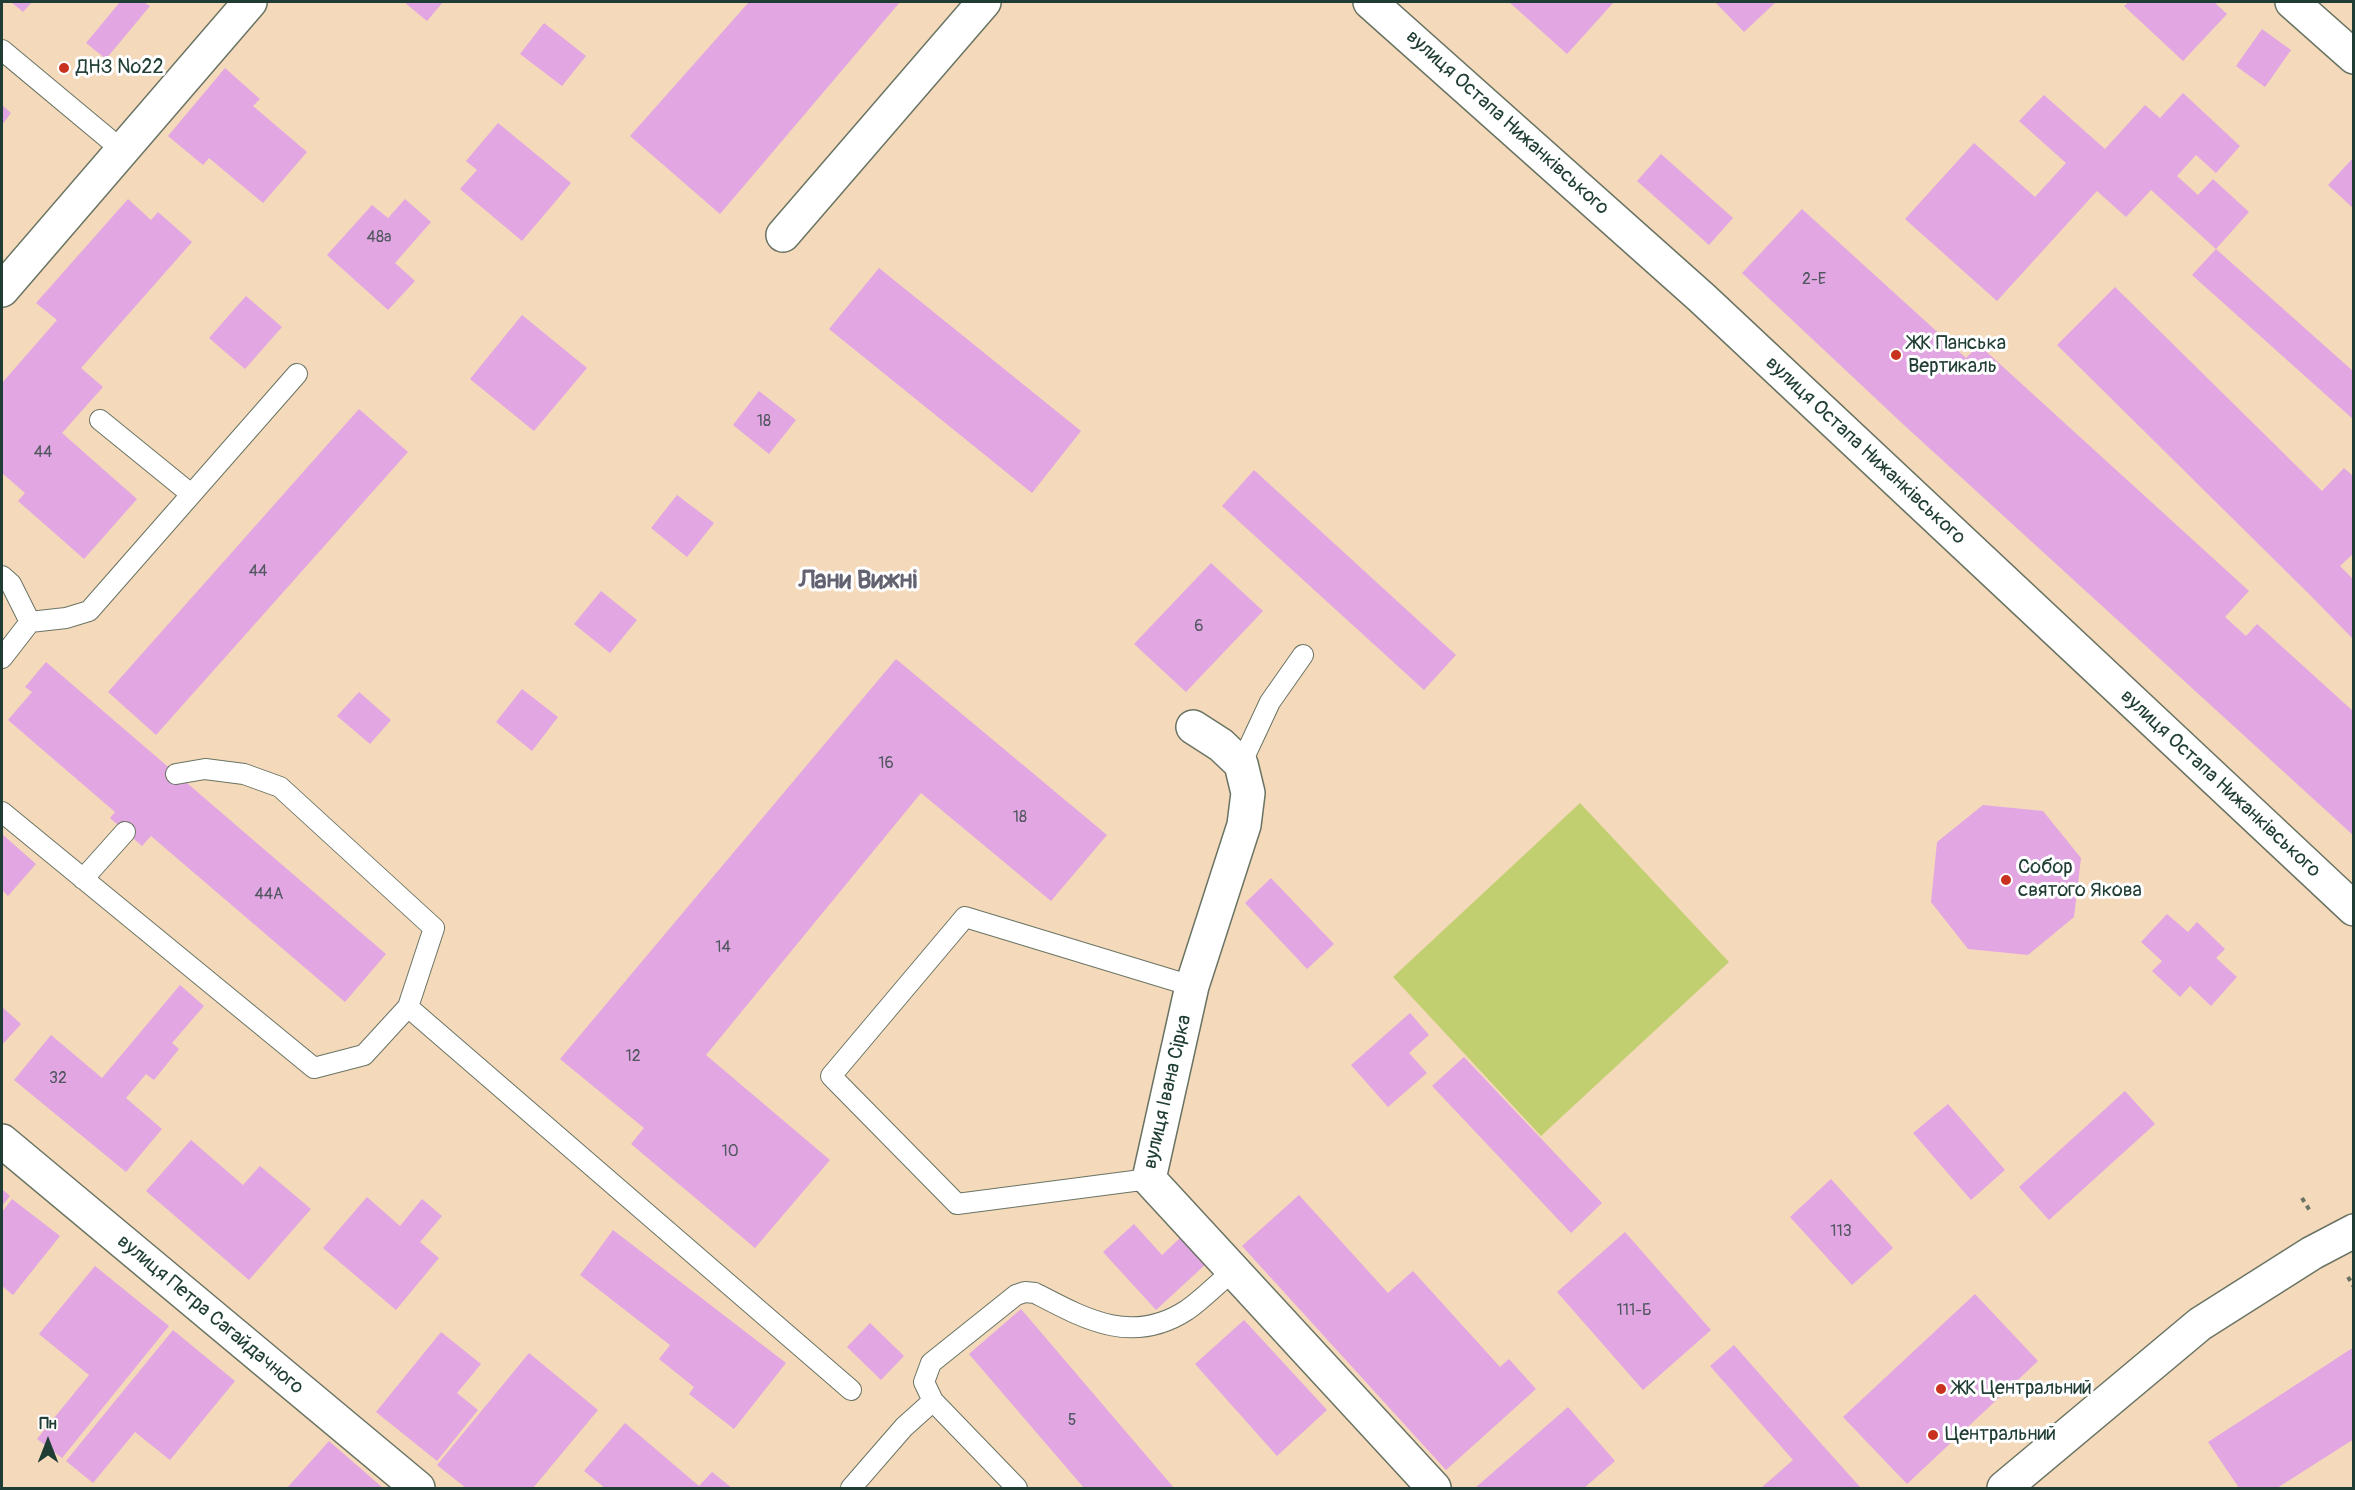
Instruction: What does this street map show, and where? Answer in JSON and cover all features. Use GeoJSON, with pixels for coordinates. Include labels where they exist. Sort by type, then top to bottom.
{"type":"FeatureCollection","features":[{"type":"Feature","properties":{"kind":"street"},"geometry":{"type":"LineString","coordinates":[[2,290],[250,2]]}},
{"type":"Feature","properties":{"kind":"street"},"geometry":{"type":"LineString","coordinates":[[783,235],[984,2]]}},
{"type":"Feature","properties":{"kind":"street","name":"вулиця Остапа Нижанківського"},"geometry":{"type":"LineString","coordinates":[[1370,2],[1702,298],[2354,909]]}},
{"type":"Feature","properties":{"kind":"street"},"geometry":{"type":"LineString","coordinates":[[2292,2],[2354,57]]}},
{"type":"Feature","properties":{"kind":"street"},"geometry":{"type":"LineString","coordinates":[[1193,727],[1221,745],[1240,764]]}},
{"type":"Feature","properties":{"kind":"street","name":"вулиця Івана Сірка"},"geometry":{"type":"LineString","coordinates":[[1240,764],[1248,793],[1245,825],[1192,986],[1149,1179],[1434,1488]]}},
{"type":"Feature","properties":{"kind":"street","name":"вулиця Петра Сагайдачного"},"geometry":{"type":"LineString","coordinates":[[2,1141],[418,1488]]}},
{"type":"Feature","properties":{"kind":"street"},"geometry":{"type":"LineString","coordinates":[[2010,1486],[2200,1324],[2312,1253],[2354,1231]]}},
{"type":"Feature","properties":{"kind":"lane"},"geometry":{"type":"LineString","coordinates":[[2,50],[122,150]]}},
{"type":"Feature","properties":{"kind":"lane"},"geometry":{"type":"LineString","coordinates":[[2,658],[30,622],[66,618],[89,611],[297,374]]}},
{"type":"Feature","properties":{"kind":"lane"},"geometry":{"type":"LineString","coordinates":[[100,420],[191,494]]}},
{"type":"Feature","properties":{"kind":"lane"},"geometry":{"type":"LineString","coordinates":[[2,576],[11,584],[30,622]]}},
{"type":"Feature","properties":{"kind":"lane"},"geometry":{"type":"LineString","coordinates":[[1240,764],[1270,702],[1304,655]]}},
{"type":"Feature","properties":{"kind":"lane"},"geometry":{"type":"LineString","coordinates":[[2,812],[314,1068],[364,1055],[408,1007],[434,928],[280,787],[244,774],[205,769],[176,774]]}},
{"type":"Feature","properties":{"kind":"lane"},"geometry":{"type":"LineString","coordinates":[[83,879],[125,831]]}},
{"type":"Feature","properties":{"kind":"lane"},"geometry":{"type":"LineString","coordinates":[[1149,1179],[957,1204],[831,1076],[965,917],[1192,986]]}},
{"type":"Feature","properties":{"kind":"lane"},"geometry":{"type":"LineString","coordinates":[[408,1007],[851,1390]]}},
{"type":"Feature","properties":{"kind":"lane"},"geometry":{"type":"LineString","coordinates":[[1017,1488],[933,1401],[924,1382],[931,1363],[1016,1295],[1025,1292],[1035,1293],[1099,1324],[1149,1325],[1187,1310],[1233,1271]]}},
{"type":"Feature","properties":{"kind":"lane"},"geometry":{"type":"LineString","coordinates":[[851,1488],[904,1427],[933,1401]]}},
{"type":"Feature","properties":{"kind":"green space"},"geometry":{"type":"Polygon","coordinates":[[[1580,803],[1729,962],[1541,1136],[1393,977],[1580,803]]]}},
{"type":"Feature","properties":{"kind":"building"},"geometry":{"type":"Polygon","coordinates":[[[11,2],[32,2],[23,12],[11,2]]]}},
{"type":"Feature","properties":{"kind":"building"},"geometry":{"type":"Polygon","coordinates":[[[120,2],[143,2],[150,6],[106,59],[86,43],[120,2]]]}},
{"type":"Feature","properties":{"kind":"building"},"geometry":{"type":"Polygon","coordinates":[[[404,2],[443,2],[427,21],[404,2]]]}},
{"type":"Feature","properties":{"kind":"building"},"geometry":{"type":"Polygon","coordinates":[[[749,2],[900,2],[720,214],[630,136],[749,2]]]}},
{"type":"Feature","properties":{"kind":"building"},"geometry":{"type":"Polygon","coordinates":[[[1509,2],[1614,2],[1567,54],[1509,2]]]}},
{"type":"Feature","properties":{"kind":"building"},"geometry":{"type":"Polygon","coordinates":[[[1715,2],[1776,2],[1744,32],[1715,2]]]}},
{"type":"Feature","properties":{"kind":"building"},"geometry":{"type":"Polygon","coordinates":[[[2129,2],[2214,2],[2227,14],[2183,61],[2124,6],[2129,2]]]}},
{"type":"Feature","properties":{"kind":"building"},"geometry":{"type":"Polygon","coordinates":[[[544,23],[586,56],[562,86],[520,54],[544,23]]]}},
{"type":"Feature","properties":{"kind":"building"},"geometry":{"type":"Polygon","coordinates":[[[2262,29],[2291,50],[2265,87],[2236,66],[2262,29]]]}},
{"type":"Feature","properties":{"kind":"building"},"geometry":{"type":"Polygon","coordinates":[[[225,68],[260,99],[253,106],[307,152],[263,203],[209,158],[203,165],[168,136],[225,68]]]}},
{"type":"Feature","properties":{"kind":"building"},"geometry":{"type":"Polygon","coordinates":[[[2183,93],[2240,146],[2216,173],[2196,155],[2177,176],[2198,195],[2213,179],[2249,212],[2216,249],[2151,190],[2126,217],[2097,191],[1997,301],[1905,219],[1974,143],[2035,197],[2066,163],[2019,121],[2044,95],[2105,149],[2145,105],[2160,118],[2183,93]]]}},
{"type":"Feature","properties":{"kind":"building"},"geometry":{"type":"Polygon","coordinates":[[[2,105],[11,113],[2,125],[2,105]]]}},
{"type":"Feature","properties":{"kind":"building"},"geometry":{"type":"Polygon","coordinates":[[[498,123],[571,183],[522,241],[460,189],[477,170],[466,161],[498,123]]]}},
{"type":"Feature","properties":{"kind":"building"},"geometry":{"type":"Polygon","coordinates":[[[1661,154],[1733,218],[1709,245],[1637,181],[1661,154]]]}},
{"type":"Feature","properties":{"kind":"building"},"geometry":{"type":"Polygon","coordinates":[[[2354,157],[2354,209],[2328,185],[2354,157]]]}},
{"type":"Feature","properties":{"kind":"building"},"geometry":{"type":"Polygon","coordinates":[[[128,199],[151,220],[158,212],[192,242],[81,368],[103,387],[62,433],[137,499],[84,559],[18,501],[25,493],[2,473],[2,383],[57,320],[36,303],[128,199]]]}},
{"type":"Feature","properties":{"kind":"building"},"geometry":{"type":"Polygon","coordinates":[[[405,199],[431,222],[395,263],[415,281],[388,310],[327,255],[372,205],[388,218],[405,199]]]}},
{"type":"Feature","properties":{"kind":"building"},"geometry":{"type":"Polygon","coordinates":[[[1802,209],[1966,358],[1979,345],[2249,591],[2225,617],[2246,636],[2257,624],[2354,712],[2354,836],[1905,426],[1742,273],[1802,209]]]}},
{"type":"Feature","properties":{"kind":"building"},"geometry":{"type":"Polygon","coordinates":[[[2216,249],[2354,372],[2354,420],[2192,275],[2216,249]]]}},
{"type":"Feature","properties":{"kind":"building"},"geometry":{"type":"Polygon","coordinates":[[[879,268],[1081,431],[1032,493],[829,329],[879,268]]]}},
{"type":"Feature","properties":{"kind":"building"},"geometry":{"type":"Polygon","coordinates":[[[2115,287],[2322,491],[2344,468],[2354,477],[2354,553],[2340,566],[2354,580],[2354,640],[2057,345],[2115,287]]]}},
{"type":"Feature","properties":{"kind":"building"},"geometry":{"type":"Polygon","coordinates":[[[246,296],[282,327],[245,369],[209,338],[246,296]]]}},
{"type":"Feature","properties":{"kind":"building"},"geometry":{"type":"Polygon","coordinates":[[[522,315],[587,368],[534,431],[470,379],[522,315]]]}},
{"type":"Feature","properties":{"kind":"building"},"geometry":{"type":"Polygon","coordinates":[[[759,391],[796,420],[769,454],[733,425],[759,391]]]}},
{"type":"Feature","properties":{"kind":"building"},"geometry":{"type":"Polygon","coordinates":[[[359,409],[408,452],[156,735],[108,692],[359,409]]]}},
{"type":"Feature","properties":{"kind":"building"},"geometry":{"type":"Polygon","coordinates":[[[1254,470],[1456,655],[1424,690],[1222,506],[1254,470]]]}},
{"type":"Feature","properties":{"kind":"building"},"geometry":{"type":"Polygon","coordinates":[[[677,495],[714,523],[687,557],[651,528],[677,495]]]}},
{"type":"Feature","properties":{"kind":"building"},"geometry":{"type":"Polygon","coordinates":[[[1211,563],[1263,611],[1186,692],[1134,644],[1211,563]]]}},
{"type":"Feature","properties":{"kind":"building"},"geometry":{"type":"Polygon","coordinates":[[[601,591],[637,620],[610,653],[574,624],[601,591]]]}},
{"type":"Feature","properties":{"kind":"building"},"geometry":{"type":"Polygon","coordinates":[[[896,659],[1107,835],[1051,901],[921,793],[706,1055],[830,1160],[755,1248],[631,1144],[644,1128],[560,1059],[896,659]]]}},
{"type":"Feature","properties":{"kind":"building"},"geometry":{"type":"Polygon","coordinates":[[[46,662],[386,954],[345,1002],[151,836],[142,846],[110,818],[115,812],[8,720],[32,692],[25,687],[46,662]]]}},
{"type":"Feature","properties":{"kind":"building"},"geometry":{"type":"Polygon","coordinates":[[[522,689],[558,717],[532,751],[496,722],[522,689]]]}},
{"type":"Feature","properties":{"kind":"building"},"geometry":{"type":"Polygon","coordinates":[[[359,692],[391,720],[370,744],[337,716],[359,692]]]}},
{"type":"Feature","properties":{"kind":"building","name":"Собор святого Якова"},"geometry":{"type":"Polygon","coordinates":[[[1983,805],[2043,811],[2081,858],[2074,917],[2028,955],[1968,949],[1931,902],[1937,842],[1983,805]]]}},
{"type":"Feature","properties":{"kind":"building"},"geometry":{"type":"Polygon","coordinates":[[[2,834],[36,864],[8,896],[2,890],[2,834]]]}},
{"type":"Feature","properties":{"kind":"building"},"geometry":{"type":"Polygon","coordinates":[[[1271,878],[1334,944],[1307,969],[1245,903],[1271,878]]]}},
{"type":"Feature","properties":{"kind":"building"},"geometry":{"type":"Polygon","coordinates":[[[2167,914],[2188,932],[2197,922],[2225,949],[2216,958],[2237,977],[2211,1006],[2190,986],[2180,997],[2152,971],[2162,961],[2141,942],[2167,914]]]}},
{"type":"Feature","properties":{"kind":"building"},"geometry":{"type":"Polygon","coordinates":[[[180,985],[204,1006],[172,1043],[179,1049],[154,1080],[146,1074],[126,1098],[162,1129],[126,1172],[14,1080],[51,1035],[102,1078],[180,985]]]}},
{"type":"Feature","properties":{"kind":"building"},"geometry":{"type":"Polygon","coordinates":[[[2,1007],[21,1024],[2,1045],[2,1007]]]}},
{"type":"Feature","properties":{"kind":"building"},"geometry":{"type":"Polygon","coordinates":[[[1410,1013],[1429,1035],[1409,1053],[1427,1073],[1388,1107],[1351,1065],[1410,1013]]]}},
{"type":"Feature","properties":{"kind":"building"},"geometry":{"type":"Polygon","coordinates":[[[1464,1057],[1602,1203],[1571,1233],[1432,1086],[1464,1057]]]}},
{"type":"Feature","properties":{"kind":"building"},"geometry":{"type":"Polygon","coordinates":[[[2125,1091],[2155,1124],[2049,1220],[2019,1187],[2125,1091]]]}},
{"type":"Feature","properties":{"kind":"building"},"geometry":{"type":"Polygon","coordinates":[[[1948,1104],[2005,1170],[1971,1200],[1913,1133],[1948,1104]]]}},
{"type":"Feature","properties":{"kind":"building"},"geometry":{"type":"Polygon","coordinates":[[[191,1140],[243,1185],[260,1166],[311,1209],[249,1280],[146,1191],[191,1140]]]}},
{"type":"Feature","properties":{"kind":"building"},"geometry":{"type":"Polygon","coordinates":[[[1831,1179],[1893,1248],[1852,1285],[1790,1217],[1831,1179]]]}},
{"type":"Feature","properties":{"kind":"building"},"geometry":{"type":"Polygon","coordinates":[[[2,1189],[10,1196],[2,1206],[2,1189]]]}},
{"type":"Feature","properties":{"kind":"building"},"geometry":{"type":"Polygon","coordinates":[[[1299,1195],[1388,1293],[1413,1271],[1500,1367],[1509,1359],[1536,1389],[1446,1470],[1242,1246],[1299,1195]]]}},
{"type":"Feature","properties":{"kind":"building"},"geometry":{"type":"Polygon","coordinates":[[[367,1197],[400,1226],[422,1199],[442,1216],[420,1242],[439,1258],[396,1310],[323,1248],[367,1197]]]}},
{"type":"Feature","properties":{"kind":"building"},"geometry":{"type":"Polygon","coordinates":[[[12,1199],[60,1236],[13,1295],[2,1286],[2,1212],[12,1199]]]}},
{"type":"Feature","properties":{"kind":"building"},"geometry":{"type":"Polygon","coordinates":[[[1134,1224],[1162,1255],[1182,1236],[1207,1263],[1156,1310],[1103,1252],[1134,1224]]]}},
{"type":"Feature","properties":{"kind":"building"},"geometry":{"type":"Polygon","coordinates":[[[613,1230],[786,1363],[734,1429],[689,1394],[694,1387],[659,1359],[670,1345],[580,1275],[613,1230]]]}},
{"type":"Feature","properties":{"kind":"building"},"geometry":{"type":"Polygon","coordinates":[[[1625,1232],[1711,1330],[1643,1390],[1557,1292],[1625,1232]]]}},
{"type":"Feature","properties":{"kind":"building"},"geometry":{"type":"Polygon","coordinates":[[[95,1266],[169,1326],[62,1458],[37,1439],[89,1375],[39,1334],[95,1266]]]}},
{"type":"Feature","properties":{"kind":"building","name":"ЖК Центральний"},"geometry":{"type":"Polygon","coordinates":[[[1975,1294],[2038,1361],[1907,1484],[1843,1417],[1975,1294]]]}},
{"type":"Feature","properties":{"kind":"building"},"geometry":{"type":"Polygon","coordinates":[[[1021,1309],[1174,1488],[1084,1488],[969,1354],[1021,1309]]]}},
{"type":"Feature","properties":{"kind":"building"},"geometry":{"type":"Polygon","coordinates":[[[1244,1320],[1327,1410],[1277,1456],[1195,1364],[1244,1320]]]}},
{"type":"Feature","properties":{"kind":"building"},"geometry":{"type":"Polygon","coordinates":[[[870,1323],[904,1356],[881,1380],[847,1347],[870,1323]]]}},
{"type":"Feature","properties":{"kind":"building"},"geometry":{"type":"Polygon","coordinates":[[[173,1330],[235,1381],[170,1460],[135,1432],[93,1483],[66,1461],[173,1330]]]}},
{"type":"Feature","properties":{"kind":"building"},"geometry":{"type":"Polygon","coordinates":[[[441,1332],[481,1364],[457,1393],[478,1410],[437,1461],[376,1412],[441,1332]]]}},
{"type":"Feature","properties":{"kind":"building"},"geometry":{"type":"Polygon","coordinates":[[[1734,1345],[1861,1488],[1761,1488],[1793,1460],[1710,1366],[1734,1345]]]}},
{"type":"Feature","properties":{"kind":"building"},"geometry":{"type":"Polygon","coordinates":[[[2354,1347],[2354,1439],[2277,1488],[2239,1488],[2208,1442],[2354,1347]]]}},
{"type":"Feature","properties":{"kind":"building"},"geometry":{"type":"Polygon","coordinates":[[[529,1353],[598,1410],[533,1488],[466,1488],[437,1465],[529,1353]]]}},
{"type":"Feature","properties":{"kind":"building"},"geometry":{"type":"Polygon","coordinates":[[[1568,1407],[1615,1461],[1584,1488],[1475,1488],[1568,1407]]]}},
{"type":"Feature","properties":{"kind":"building"},"geometry":{"type":"Polygon","coordinates":[[[625,1423],[699,1486],[712,1472],[732,1488],[605,1488],[584,1471],[625,1423]]]}},
{"type":"Feature","properties":{"kind":"building"},"geometry":{"type":"Polygon","coordinates":[[[329,1441],[383,1488],[287,1488],[329,1441]]]}},
{"type":"Feature","properties":{"kind":"place","name":"ДНЗ №22"},"geometry":{"type":"Point","coordinates":[64,68]}},
{"type":"Feature","properties":{"kind":"place","name":"ЖК Панська Вертикаль"},"geometry":{"type":"Point","coordinates":[1896,355]}},
{"type":"Feature","properties":{"kind":"place","name":"Собор святого Якова"},"geometry":{"type":"Point","coordinates":[2006,880]}},
{"type":"Feature","properties":{"kind":"place","name":"ЖК Центральний"},"geometry":{"type":"Point","coordinates":[1941,1389]}},
{"type":"Feature","properties":{"kind":"place","name":"Центральний"},"geometry":{"type":"Point","coordinates":[1933,1435]}},
{"type":"Feature","properties":{"kind":"district","name":"Лани Вижні"},"geometry":{"type":"Point","coordinates":[858,581]}}]}
